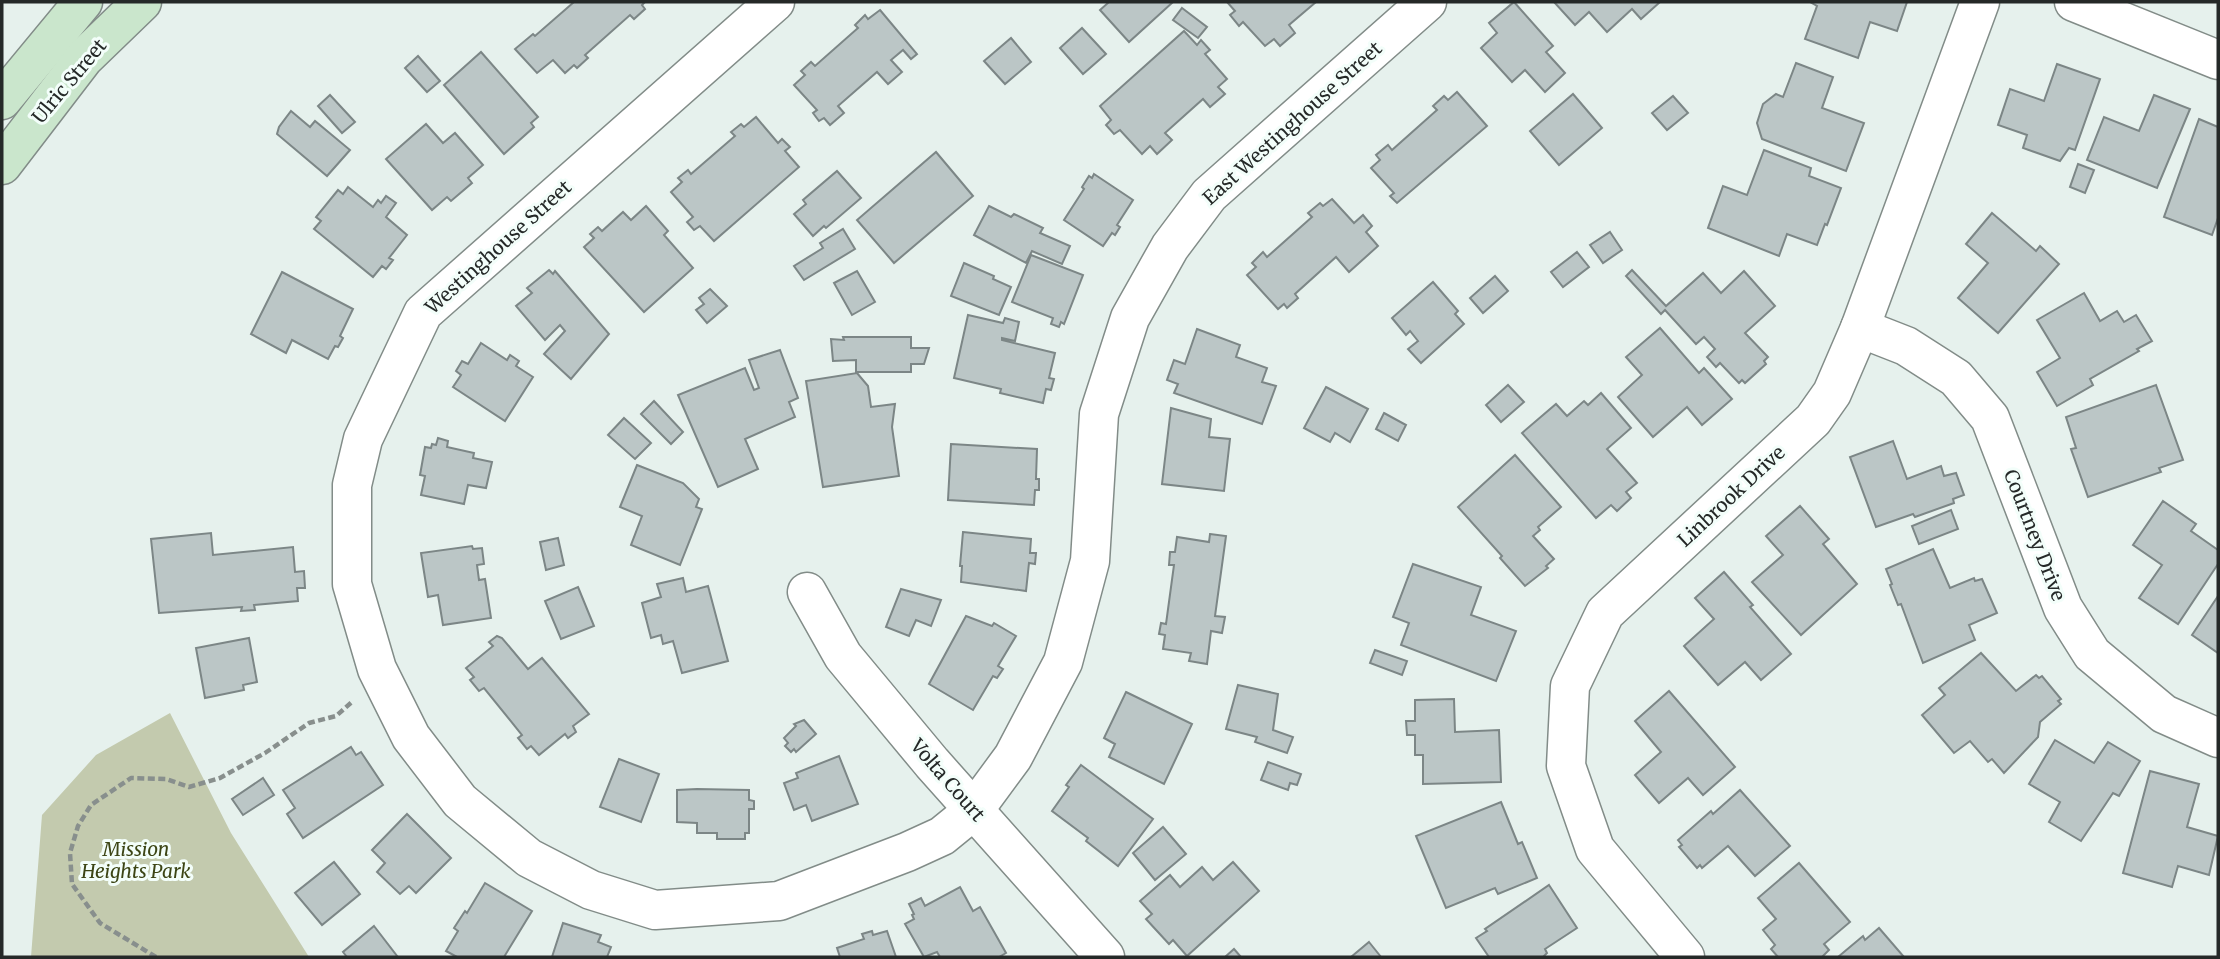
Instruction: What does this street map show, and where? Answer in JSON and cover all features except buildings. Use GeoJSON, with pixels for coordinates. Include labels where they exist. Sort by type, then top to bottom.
{"type":"FeatureCollection","features":[{"type":"Feature","properties":{"kind":"main road","name":"Ulric Street"},"geometry":{"type":"LineString","coordinates":[[2,100],[83,2]]}},
{"type":"Feature","properties":{"kind":"main road","name":"Ulric Street"},"geometry":{"type":"LineString","coordinates":[[2,165],[85,58],[142,2]]}},
{"type":"Feature","properties":{"kind":"street","name":"Westinghouse Street"},"geometry":{"type":"LineString","coordinates":[[591,890],[529,858],[460,801],[411,737],[383,680],[352,584],[352,485],[363,439],[423,313],[775,2]]}},
{"type":"Feature","properties":{"kind":"street","name":"East Westinghouse Street"},"geometry":{"type":"LineString","coordinates":[[591,890],[655,910],[779,901],[930,842],[942,836],[974,810],[1013,757],[1063,662],[1090,561],[1099,414],[1130,318],[1170,247],[1209,195],[1427,2]]}},
{"type":"Feature","properties":{"kind":"street","name":"Linbrook Drive"},"geometry":{"type":"LineString","coordinates":[[1685,957],[1595,849],[1566,766],[1570,686],[1605,613],[1813,420],[1832,393],[1860,328],[1980,2]]}},
{"type":"Feature","properties":{"kind":"street"},"geometry":{"type":"LineString","coordinates":[[2074,2],[2218,60]]}},
{"type":"Feature","properties":{"kind":"street","name":"Courtney Drive"},"geometry":{"type":"LineString","coordinates":[[1860,328],[1906,346],[1956,378],[1990,418],[2063,608],[2092,654],[2164,714],[2218,738]]}},
{"type":"Feature","properties":{"kind":"street","name":"Volta Court"},"geometry":{"type":"LineString","coordinates":[[807,592],[843,656],[974,810],[1105,957]]}},
{"type":"Feature","properties":{"kind":"path"},"geometry":{"type":"LineString","coordinates":[[156,957],[100,923],[72,884],[71,853],[78,826],[91,805],[131,778],[166,779],[189,787],[220,778],[265,753],[309,723],[336,716],[383,680]]}},
{"type":"Feature","properties":{"kind":"green space","name":"Mission Heights Park"},"geometry":{"type":"Polygon","coordinates":[[[170,713],[231,833],[309,957],[31,957],[42,815],[96,755],[170,713]]]}}]}
